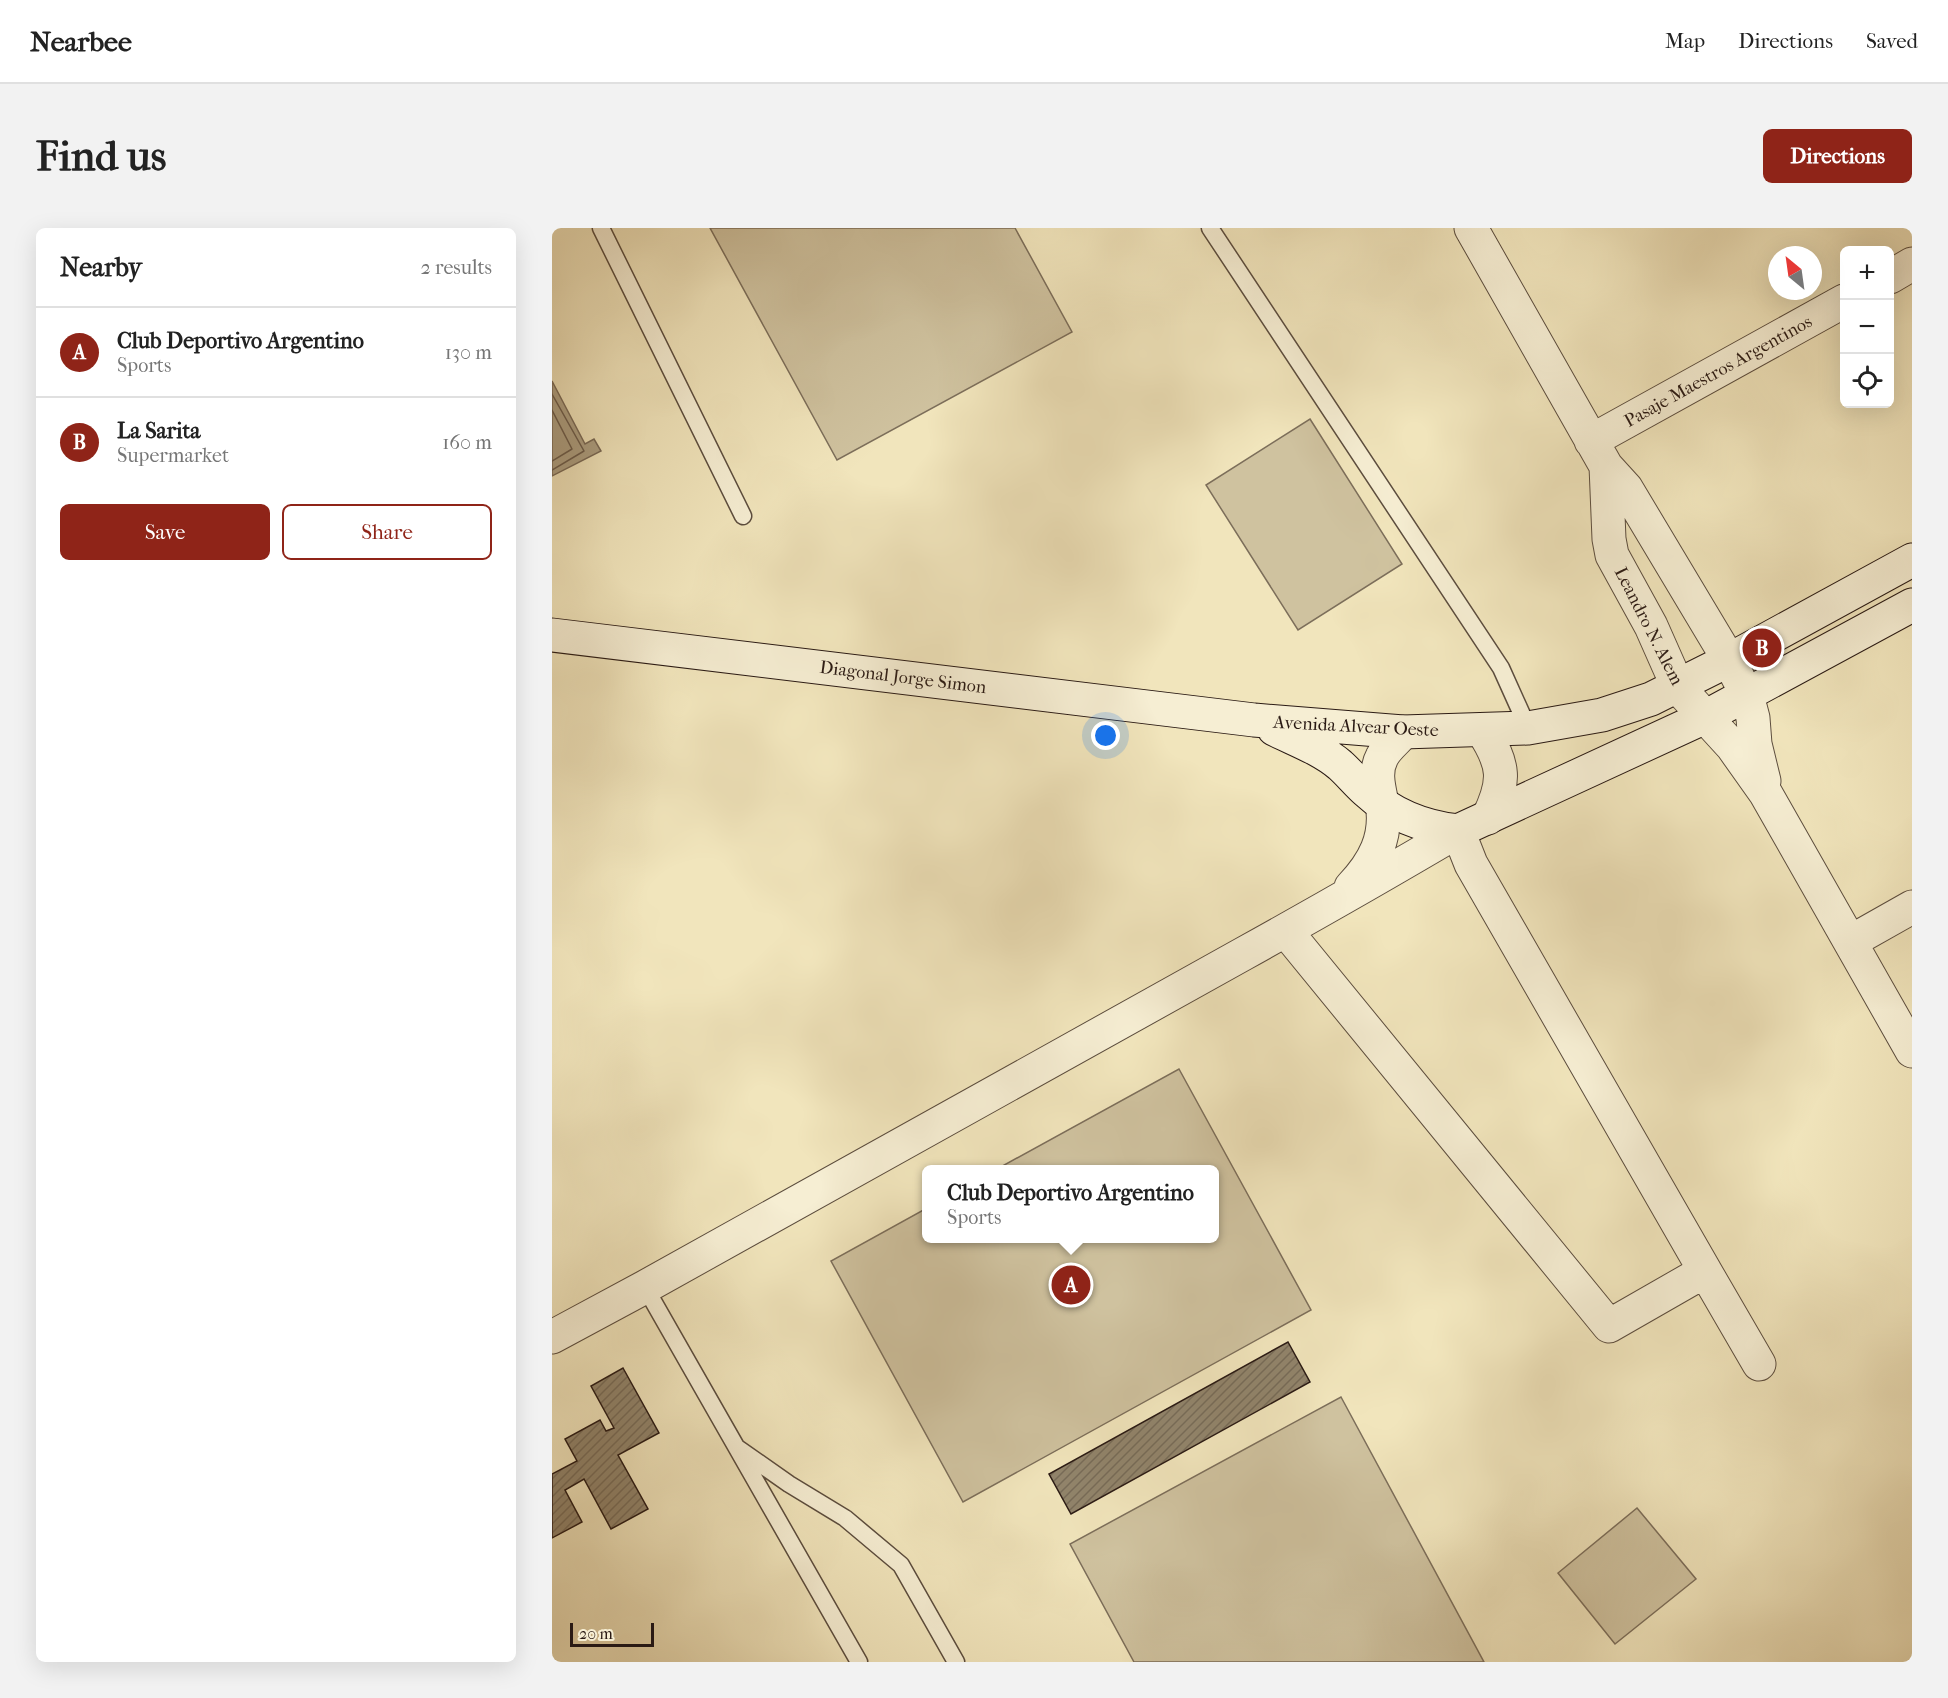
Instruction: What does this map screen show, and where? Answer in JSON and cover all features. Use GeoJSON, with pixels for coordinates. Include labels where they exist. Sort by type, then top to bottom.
{"type":"FeatureCollection","features":[{"type":"Feature","properties":{"kind":"street","name":"Leandro N. Alem"},"geometry":{"type":"LineString","coordinates":[[1471,228],[1599,453],[1626,488],[1729,660],[1747,695],[1766,794]]}},
{"type":"Feature","properties":{"kind":"street"},"geometry":{"type":"LineString","coordinates":[[1894,275],[1912,264]]}},
{"type":"Feature","properties":{"kind":"street","name":"Pasaje Maestros Argentinos"},"geometry":{"type":"LineString","coordinates":[[1599,453],[1840,304]]}},
{"type":"Feature","properties":{"kind":"street","name":"Leandro N. Alem"},"geometry":{"type":"LineString","coordinates":[[1599,453],[1612,555],[1652,626],[1678,687],[1732,746],[1766,794],[1912,1051]]}},
{"type":"Feature","properties":{"kind":"street","name":"Avenida Alvear Oeste"},"geometry":{"type":"LineString","coordinates":[[1254,720],[1403,732],[1528,728],[1602,715],[1651,699],[1678,687],[1912,560]]}},
{"type":"Feature","properties":{"kind":"street"},"geometry":{"type":"LineString","coordinates":[[552,1336],[645,1287],[1338,902],[1458,831],[1705,717],[1912,605]]}},
{"type":"Feature","properties":{"kind":"street","name":"Diagonal Jorge Simon"},"geometry":{"type":"LineString","coordinates":[[552,635],[1254,720]]}},
{"type":"Feature","properties":{"kind":"street","name":"Avenida Alvear Oeste"},"geometry":{"type":"LineString","coordinates":[[1254,720],[1318,750],[1339,764],[1382,806],[1414,822],[1436,829],[1458,831]]}},
{"type":"Feature","properties":{"kind":"street"},"geometry":{"type":"LineString","coordinates":[[1482,730],[1496,752],[1500,773],[1500,794],[1488,818]]}},
{"type":"Feature","properties":{"kind":"street"},"geometry":{"type":"LineString","coordinates":[[1338,902],[1364,874],[1379,848],[1383,832],[1382,806],[1377,779],[1382,757],[1403,732]]}},
{"type":"Feature","properties":{"kind":"street"},"geometry":{"type":"LineString","coordinates":[[1458,831],[1471,864],[1759,1365]]}},
{"type":"Feature","properties":{"kind":"street"},"geometry":{"type":"LineString","coordinates":[[1850,942],[1912,907]]}},
{"type":"Feature","properties":{"kind":"street"},"geometry":{"type":"LineString","coordinates":[[1286,930],[1609,1326],[1705,1270]]}},
{"type":"Feature","properties":{"kind":"lane"},"geometry":{"type":"LineString","coordinates":[[601,228],[743,516]]}},
{"type":"Feature","properties":{"kind":"lane"},"geometry":{"type":"LineString","coordinates":[[1210,228],[1501,668],[1528,728]]}},
{"type":"Feature","properties":{"kind":"lane"},"geometry":{"type":"LineString","coordinates":[[645,1287],[859,1662]]}},
{"type":"Feature","properties":{"kind":"lane"},"geometry":{"type":"LineString","coordinates":[[735,1446],[789,1484],[845,1518],[901,1565],[956,1662]]}},
{"type":"Feature","properties":{"kind":"shaded area"},"geometry":{"type":"Polygon","coordinates":[[[710,228],[1015,228],[1072,332],[837,460],[710,228]]]}},
{"type":"Feature","properties":{"kind":"shaded area"},"geometry":{"type":"Polygon","coordinates":[[[1310,419],[1402,564],[1298,630],[1206,485],[1310,419]]]}},
{"type":"Feature","properties":{"kind":"shaded area"},"geometry":{"type":"Polygon","coordinates":[[[1179,1069],[1311,1310],[963,1502],[831,1261],[922,1211],[922,1243],[1219,1243],[1219,1165],[1004,1165],[1179,1069]]]}},
{"type":"Feature","properties":{"kind":"shaded area"},"geometry":{"type":"Polygon","coordinates":[[[1341,1397],[1484,1662],[1134,1662],[1070,1544],[1341,1397]]]}},
{"type":"Feature","properties":{"kind":"shaded area"},"geometry":{"type":"Polygon","coordinates":[[[1637,1508],[1696,1579],[1615,1644],[1558,1573],[1637,1508]]]}},
{"type":"Feature","properties":{"kind":"water"},"geometry":{"type":"Polygon","coordinates":[[[552,381],[585,444],[594,439],[601,451],[552,476],[552,381]]]}},
{"type":"Feature","properties":{"kind":"building"},"geometry":{"type":"Polygon","coordinates":[[[1288,1342],[1310,1382],[1071,1514],[1049,1474],[1288,1342]]]}},
{"type":"Feature","properties":{"kind":"building"},"geometry":{"type":"Polygon","coordinates":[[[623,1368],[659,1433],[618,1455],[648,1509],[611,1529],[584,1479],[565,1490],[582,1522],[552,1538],[552,1474],[577,1461],[565,1439],[600,1420],[606,1431],[614,1428],[591,1386],[623,1368]]]}},
{"type":"Feature","properties":{"kind":"place","name":"La Sarita"},"geometry":{"type":"Point","coordinates":[1762,648]}},
{"type":"Feature","properties":{"kind":"place","name":"Club Deportivo Argentino"},"geometry":{"type":"Point","coordinates":[1071,1285]}}]}
